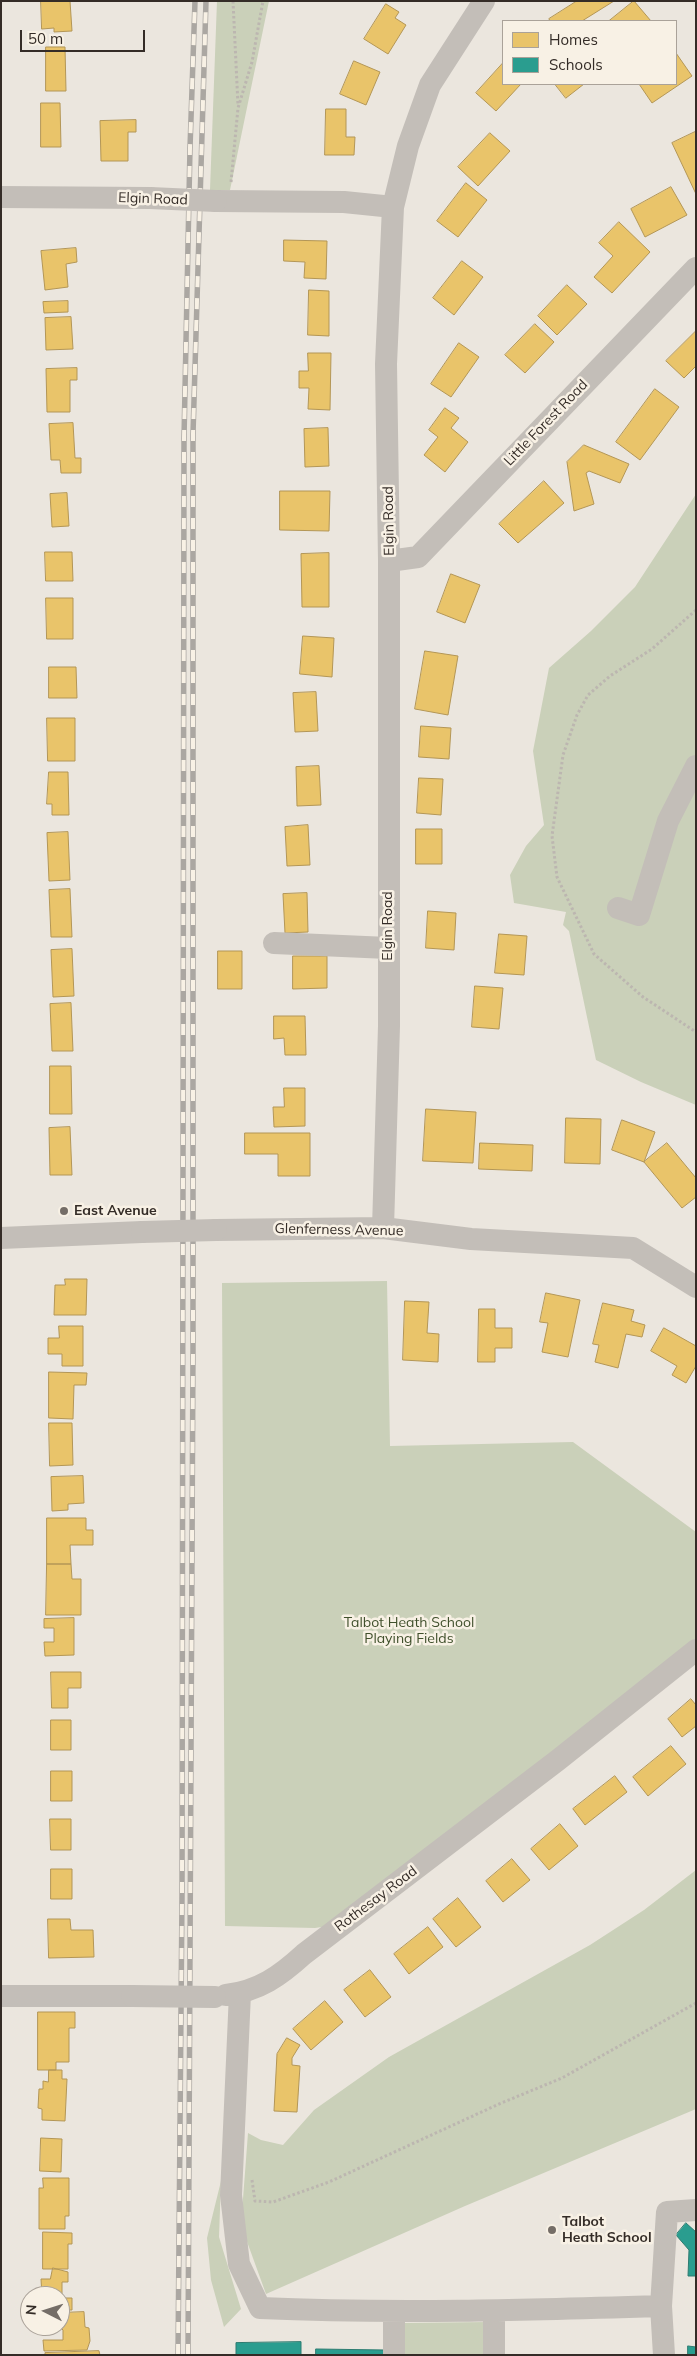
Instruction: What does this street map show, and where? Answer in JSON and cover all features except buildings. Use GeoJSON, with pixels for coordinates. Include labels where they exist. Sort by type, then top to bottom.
{"type":"FeatureCollection","features":[{"type":"Feature","properties":{"kind":"street"},"geometry":{"type":"LineString","coordinates":[[393,207],[408,146],[430,85],[484,1]]}},
{"type":"Feature","properties":{"kind":"street","name":"Elgin Road"},"geometry":{"type":"LineString","coordinates":[[1,197],[344,202],[393,207],[386,364],[389,561],[389,1026],[383,1228]]}},
{"type":"Feature","properties":{"kind":"street","name":"Little Forest Road"},"geometry":{"type":"LineString","coordinates":[[389,561],[418,557],[696,268]]}},
{"type":"Feature","properties":{"kind":"street"},"geometry":{"type":"LineString","coordinates":[[618,908],[639,915],[668,821],[696,766]]}},
{"type":"Feature","properties":{"kind":"street"},"geometry":{"type":"LineString","coordinates":[[274,943],[388,948]]}},
{"type":"Feature","properties":{"kind":"street","name":"Glenferness Avenue"},"geometry":{"type":"LineString","coordinates":[[1,1238],[216,1230],[383,1228],[471,1239],[633,1248],[696,1287]]}},
{"type":"Feature","properties":{"kind":"street","name":"Rothesay Road"},"geometry":{"type":"LineString","coordinates":[[1,1996],[215,1997],[240,1993],[279,1976],[304,1954],[558,1760],[696,1650]]}},
{"type":"Feature","properties":{"kind":"street"},"geometry":{"type":"LineString","coordinates":[[240,1993],[231,2195],[239,2264],[260,2308],[494,2311],[661,2306]]}},
{"type":"Feature","properties":{"kind":"street"},"geometry":{"type":"LineString","coordinates":[[664,2355],[661,2306],[667,2212],[696,2210]]}},
{"type":"Feature","properties":{"kind":"street"},"geometry":{"type":"LineString","coordinates":[[394,2311],[394,2355]]}},
{"type":"Feature","properties":{"kind":"street"},"geometry":{"type":"LineString","coordinates":[[494,2311],[494,2355]]}},
{"type":"Feature","properties":{"kind":"path"},"geometry":{"type":"LineString","coordinates":[[233,1],[238,108]]}},
{"type":"Feature","properties":{"kind":"path"},"geometry":{"type":"LineString","coordinates":[[222,201],[238,108],[252,62],[263,1]]}},
{"type":"Feature","properties":{"kind":"path"},"geometry":{"type":"LineString","coordinates":[[696,610],[652,649],[610,676],[588,695],[577,715],[564,755],[552,836],[557,877],[594,954],[643,997],[696,1032]]}},
{"type":"Feature","properties":{"kind":"path"},"geometry":{"type":"LineString","coordinates":[[252,2172],[255,2201],[273,2202],[329,2182],[464,2120],[562,2078],[696,2003]]}},
{"type":"Feature","properties":{"kind":"green space"},"geometry":{"type":"Polygon","coordinates":[[[217,1],[269,1],[230,190],[210,190],[217,1]]]}},
{"type":"Feature","properties":{"kind":"green space"},"geometry":{"type":"Polygon","coordinates":[[[696,494],[696,1105],[641,1082],[596,1060],[569,931],[563,925],[566,912],[514,903],[510,875],[526,846],[544,825],[533,751],[549,668],[591,631],[635,587],[696,494]]]}},
{"type":"Feature","properties":{"kind":"green space","name":"Talbot Heath School Playing Fields"},"geometry":{"type":"Polygon","coordinates":[[[387,1281],[390,1446],[573,1442],[696,1532],[696,1639],[335,1925],[315,1928],[225,1926],[222,1283],[387,1281]]]}},
{"type":"Feature","properties":{"kind":"green space"},"geometry":{"type":"Polygon","coordinates":[[[696,1870],[696,2109],[465,2206],[266,2294],[241,2225],[248,2133],[261,2140],[283,2145],[314,2110],[389,2057],[590,1945],[644,1910],[696,1870]]]}},
{"type":"Feature","properties":{"kind":"green space"},"geometry":{"type":"Polygon","coordinates":[[[221,2181],[219,2237],[241,2309],[224,2327],[211,2280],[207,2238],[221,2181]]]}},
{"type":"Feature","properties":{"kind":"green space"},"geometry":{"type":"Polygon","coordinates":[[[489,2322],[489,2355],[402,2355],[405,2323],[489,2322]]]}},
{"type":"Feature","properties":{"kind":"railway"},"geometry":{"type":"LineString","coordinates":[[178,2355],[182,1897],[184,438],[195,1]]}},
{"type":"Feature","properties":{"kind":"railway"},"geometry":{"type":"LineString","coordinates":[[188,2355],[193,1349],[193,434],[206,1]]}},
{"type":"Feature","properties":{"kind":"place","name":"East Avenue"},"geometry":{"type":"Point","coordinates":[64,1211]}},
{"type":"Feature","properties":{"kind":"place","name":"Talbot Heath School"},"geometry":{"type":"Point","coordinates":[552,2230]}}]}
